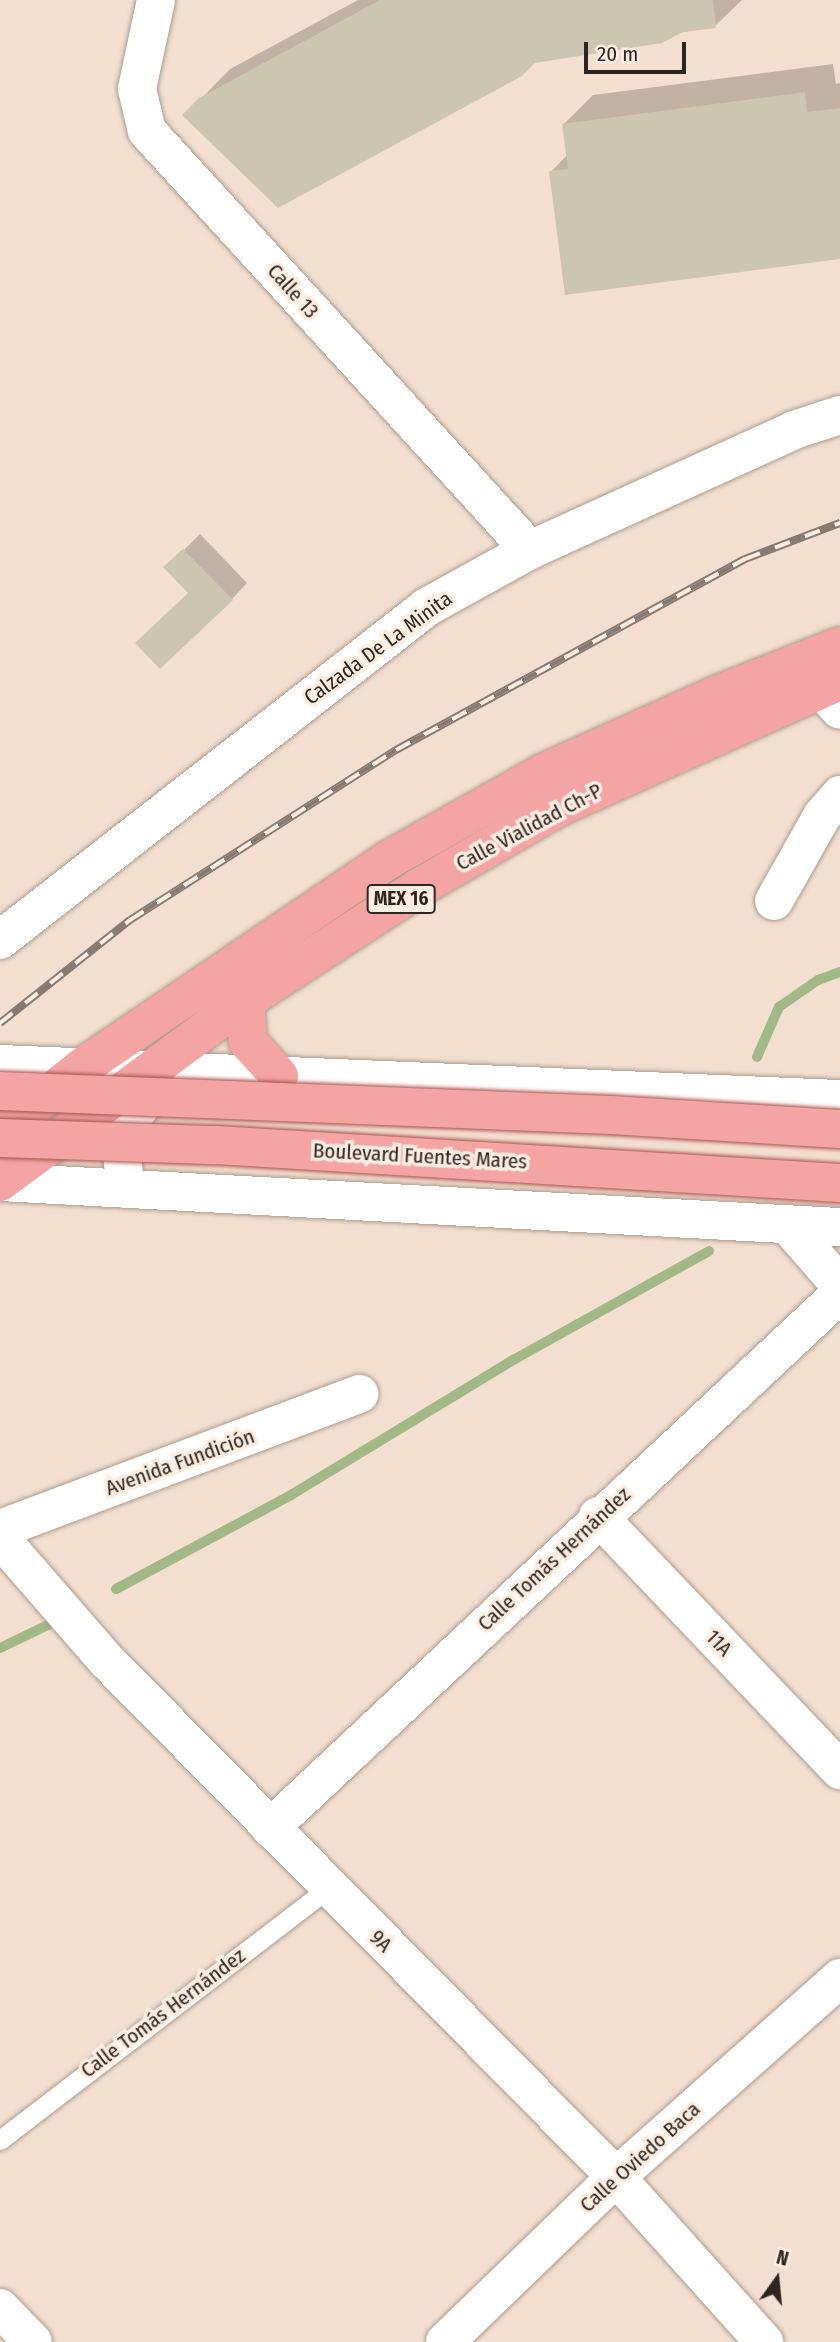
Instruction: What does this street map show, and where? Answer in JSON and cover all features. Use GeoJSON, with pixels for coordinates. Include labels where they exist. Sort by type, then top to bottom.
{"type":"FeatureCollection","features":[{"type":"Feature","properties":{"kind":"main road","name":"Calle Vialidad Ch-P"},"geometry":{"type":"LineString","coordinates":[[0,1182],[166,1071],[245,1001],[420,887],[557,808],[824,686],[840,646]]}},
{"type":"Feature","properties":{"kind":"main road","name":"Calle Vialidad Ch-P"},"geometry":{"type":"LineString","coordinates":[[0,1133],[81,1068],[390,859],[543,773],[824,686]]}},
{"type":"Feature","properties":{"kind":"main road"},"geometry":{"type":"LineString","coordinates":[[245,1001],[248,1042],[279,1076]]}},
{"type":"Feature","properties":{"kind":"main road"},"geometry":{"type":"LineString","coordinates":[[0,1091],[611,1115],[840,1129]]}},
{"type":"Feature","properties":{"kind":"main road","name":"Boulevard Fuentes Mares"},"geometry":{"type":"LineString","coordinates":[[0,1138],[216,1145],[840,1183]]}},
{"type":"Feature","properties":{"kind":"street","name":"Calle 13"},"geometry":{"type":"LineString","coordinates":[[156,0],[137,89],[147,131],[530,550]]}},
{"type":"Feature","properties":{"kind":"street","name":"Calzada De La Minita"},"geometry":{"type":"LineString","coordinates":[[0,940],[427,607],[530,550],[794,430],[840,415]]}},
{"type":"Feature","properties":{"kind":"street"},"geometry":{"type":"LineString","coordinates":[[774,901],[822,817],[840,795]]}},
{"type":"Feature","properties":{"kind":"street"},"geometry":{"type":"LineString","coordinates":[[0,1064],[840,1099]]}},
{"type":"Feature","properties":{"kind":"street"},"geometry":{"type":"LineString","coordinates":[[132,1191],[120,1158],[121,1141],[129,1122],[166,1071]]}},
{"type":"Feature","properties":{"kind":"street"},"geometry":{"type":"LineString","coordinates":[[0,1182],[840,1227]]}},
{"type":"Feature","properties":{"kind":"street"},"geometry":{"type":"LineString","coordinates":[[788,1224],[840,1285]]}},
{"type":"Feature","properties":{"kind":"street","name":"Calle Tomás Hernández"},"geometry":{"type":"LineString","coordinates":[[270,1828],[598,1516],[840,1294]]}},
{"type":"Feature","properties":{"kind":"street","name":"Avenida Fundición"},"geometry":{"type":"LineString","coordinates":[[0,1529],[359,1394]]}},
{"type":"Feature","properties":{"kind":"street","name":"11A"},"geometry":{"type":"LineString","coordinates":[[598,1516],[840,1770]]}},
{"type":"Feature","properties":{"kind":"street","name":"9A"},"geometry":{"type":"LineString","coordinates":[[0,1538],[107,1661],[328,1888],[617,2177],[764,2342]]}},
{"type":"Feature","properties":{"kind":"street","name":"Calle Oviedo Baca"},"geometry":{"type":"LineString","coordinates":[[445,2342],[617,2177],[840,1978]]}},
{"type":"Feature","properties":{"kind":"street"},"geometry":{"type":"LineString","coordinates":[[0,2308],[33,2342]]}},
{"type":"Feature","properties":{"kind":"lane","name":"Calle Tomás Hernández"},"geometry":{"type":"LineString","coordinates":[[0,2140],[328,1888]]}},
{"type":"Feature","properties":{"kind":"building"},"geometry":{"type":"Polygon","coordinates":[[[380,0],[713,0],[716,28],[683,32],[662,43],[535,63],[522,76],[278,208],[182,115],[199,98],[380,0]]]}},
{"type":"Feature","properties":{"kind":"building"},"geometry":{"type":"Polygon","coordinates":[[[805,92],[807,112],[840,108],[840,259],[565,295],[549,171],[568,169],[562,124],[805,92]]]}},
{"type":"Feature","properties":{"kind":"building"},"geometry":{"type":"Polygon","coordinates":[[[183,549],[233,600],[160,669],[135,643],[188,593],[163,567],[183,549]]]}},
{"type":"Feature","properties":{"kind":"waterway"},"geometry":{"type":"LineString","coordinates":[[757,1057],[779,1007],[818,980],[840,972]]}},
{"type":"Feature","properties":{"kind":"waterway"},"geometry":{"type":"LineString","coordinates":[[116,1589],[291,1495],[515,1359],[709,1251]]}},
{"type":"Feature","properties":{"kind":"waterway"},"geometry":{"type":"LineString","coordinates":[[0,1648],[54,1622]]}},
{"type":"Feature","properties":{"kind":"railway"},"geometry":{"type":"LineString","coordinates":[[0,1023],[130,920],[396,750],[745,559],[840,523]]}}]}
